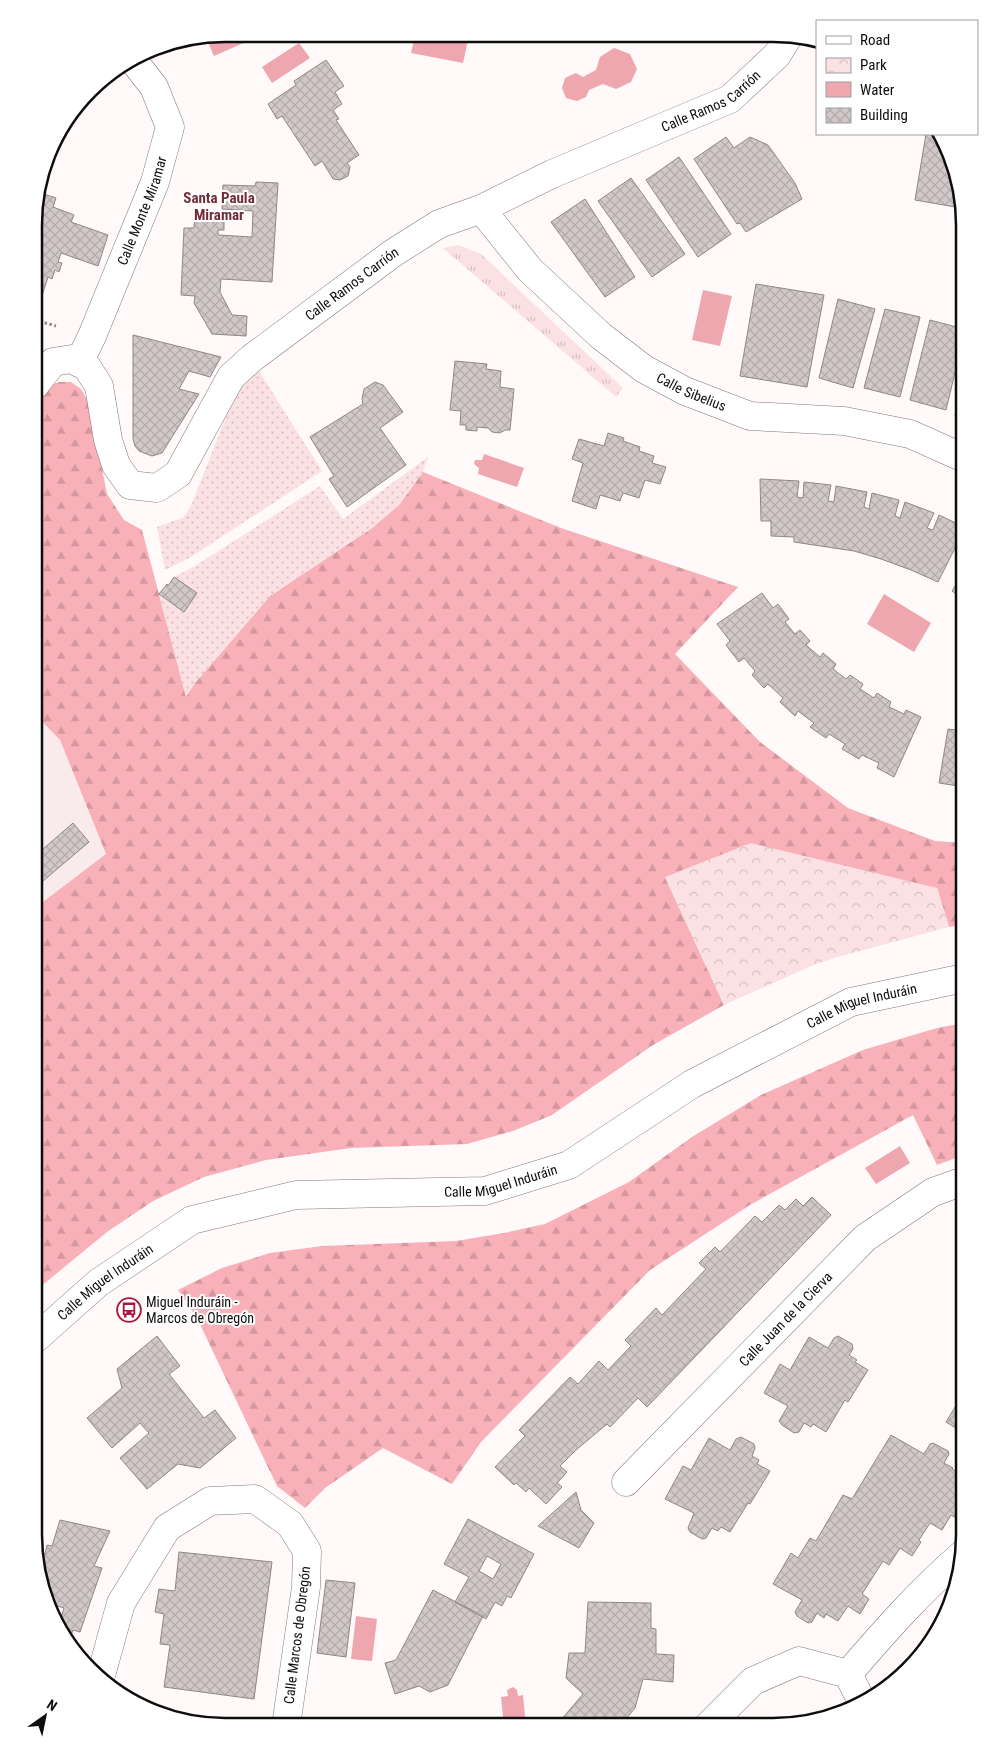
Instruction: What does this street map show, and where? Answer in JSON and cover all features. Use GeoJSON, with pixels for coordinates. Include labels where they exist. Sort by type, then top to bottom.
{"type":"FeatureCollection","features":[{"type":"Feature","properties":{"kind":"street","name":"Calle Ramos Carrión"},"geometry":{"type":"LineString","coordinates":[[79,363],[87,367],[99,386],[108,440],[116,465],[130,485],[157,488],[178,474],[231,377],[245,364],[394,253],[439,224],[481,209],[552,174],[730,99],[777,56],[785,43]]}},
{"type":"Feature","properties":{"kind":"street","name":"Calle Monte Miramar"},"geometry":{"type":"LineString","coordinates":[[79,363],[92,336],[155,182],[170,127],[154,87],[137,65]]}},
{"type":"Feature","properties":{"kind":"street","name":"Calle Sibelius"},"geometry":{"type":"LineString","coordinates":[[481,209],[530,270],[601,336],[644,369],[685,391],[750,416],[844,421],[910,434],[956,454]]}},
{"type":"Feature","properties":{"kind":"street"},"geometry":{"type":"LineString","coordinates":[[42,376],[53,362],[72,359],[79,363]]}},
{"type":"Feature","properties":{"kind":"street","name":"Calle Miguel Induráin"},"geometry":{"type":"LineString","coordinates":[[42,1333],[98,1283],[192,1220],[296,1195],[486,1191],[569,1165],[692,1084],[852,1002],[956,980]]}},
{"type":"Feature","properties":{"kind":"street","name":"Calle Juan de la Cierva"},"geometry":{"type":"LineString","coordinates":[[626,1482],[865,1238],[933,1192],[956,1184]]}},
{"type":"Feature","properties":{"kind":"street","name":"Calle Marcos de Obregón"},"geometry":{"type":"LineString","coordinates":[[102,1671],[121,1603],[167,1528],[210,1500],[255,1499],[290,1524],[307,1551],[306,1587],[287,1718]]}},
{"type":"Feature","properties":{"kind":"street"},"geometry":{"type":"LineString","coordinates":[[848,1674],[883,1634],[954,1562]]}},
{"type":"Feature","properties":{"kind":"street"},"geometry":{"type":"LineString","coordinates":[[716,1718],[753,1680],[799,1661],[848,1674],[859,1697]]}},
{"type":"Feature","properties":{"kind":"path"},"geometry":{"type":"LineString","coordinates":[[42,323],[46,324]]}},
{"type":"Feature","properties":{"kind":"shaded area"},"geometry":{"type":"Polygon","coordinates":[[[42,721],[60,740],[106,855],[42,903],[42,721]]]}},
{"type":"Feature","properties":{"kind":"green space"},"geometry":{"type":"Polygon","coordinates":[[[459,245],[481,254],[623,388],[616,397],[443,248],[459,245]]]}},
{"type":"Feature","properties":{"kind":"green space"},"geometry":{"type":"Polygon","coordinates":[[[259,371],[322,471],[191,557],[165,570],[157,527],[184,517],[191,506],[231,404],[247,379],[259,371]]]}},
{"type":"Feature","properties":{"kind":"green space"},"geometry":{"type":"Polygon","coordinates":[[[59,382],[71,382],[81,389],[89,403],[107,494],[124,520],[142,530],[186,696],[270,596],[372,528],[399,505],[423,472],[561,528],[738,587],[675,654],[760,742],[848,808],[935,841],[956,842],[956,926],[949,927],[937,888],[665,877],[724,1005],[653,1045],[552,1115],[513,1131],[467,1144],[351,1148],[266,1160],[204,1177],[153,1201],[107,1232],[42,1285],[42,903],[106,854],[60,740],[42,721],[42,400],[47,387],[59,382]]]}},
{"type":"Feature","properties":{"kind":"green space"},"geometry":{"type":"Polygon","coordinates":[[[428,457],[423,472],[399,505],[372,528],[270,596],[195,683],[186,697],[159,595],[184,612],[197,593],[174,577],[195,566],[320,486],[343,519],[428,457]]]}},
{"type":"Feature","properties":{"kind":"green space"},"geometry":{"type":"Polygon","coordinates":[[[751,843],[937,888],[949,927],[834,958],[811,966],[724,1005],[665,877],[751,843]]]}},
{"type":"Feature","properties":{"kind":"green space"},"geometry":{"type":"Polygon","coordinates":[[[956,1024],[956,1158],[937,1165],[913,1115],[750,1205],[650,1270],[481,1442],[452,1484],[383,1448],[325,1488],[305,1508],[277,1486],[197,1318],[178,1290],[222,1268],[270,1253],[322,1246],[456,1241],[545,1224],[629,1182],[692,1137],[761,1095],[863,1050],[937,1028],[956,1024]]]}},
{"type":"Feature","properties":{"kind":"water"},"geometry":{"type":"Polygon","coordinates":[[[246,42],[214,56],[208,43],[246,42]]]}},
{"type":"Feature","properties":{"kind":"water"},"geometry":{"type":"Polygon","coordinates":[[[413,42],[468,42],[463,63],[411,53],[413,42]]]}},
{"type":"Feature","properties":{"kind":"water"},"geometry":{"type":"Polygon","coordinates":[[[299,43],[310,58],[272,83],[262,67],[299,43]]]}},
{"type":"Feature","properties":{"kind":"water"},"geometry":{"type":"Polygon","coordinates":[[[614,48],[630,54],[637,69],[631,82],[616,89],[603,84],[589,90],[586,97],[577,101],[566,98],[562,88],[565,78],[576,73],[583,77],[596,70],[600,57],[614,48]]]}},
{"type":"Feature","properties":{"kind":"water"},"geometry":{"type":"Polygon","coordinates":[[[703,290],[732,296],[720,346],[692,340],[703,290]]]}},
{"type":"Feature","properties":{"kind":"water"},"geometry":{"type":"Polygon","coordinates":[[[484,454],[524,468],[517,487],[478,474],[479,468],[474,464],[475,460],[482,460],[484,454]]]}},
{"type":"Feature","properties":{"kind":"water"},"geometry":{"type":"Polygon","coordinates":[[[884,594],[931,623],[914,652],[867,624],[884,594]]]}},
{"type":"Feature","properties":{"kind":"water"},"geometry":{"type":"Polygon","coordinates":[[[900,1146],[910,1163],[876,1184],[865,1168],[900,1146]]]}},
{"type":"Feature","properties":{"kind":"water"},"geometry":{"type":"Polygon","coordinates":[[[356,1616],[377,1619],[372,1661],[351,1659],[356,1616]]]}},
{"type":"Feature","properties":{"kind":"water"},"geometry":{"type":"Polygon","coordinates":[[[513,1687],[517,1690],[518,1696],[523,1695],[525,1718],[503,1718],[501,1697],[508,1696],[507,1690],[513,1687]]]}},
{"type":"Feature","properties":{"kind":"building"},"geometry":{"type":"Polygon","coordinates":[[[326,60],[344,86],[335,92],[342,104],[333,110],[339,119],[336,120],[359,155],[347,163],[350,167],[348,176],[340,180],[333,179],[322,161],[315,166],[282,116],[277,119],[268,104],[296,85],[294,81],[326,60]]]}},
{"type":"Feature","properties":{"kind":"building"},"geometry":{"type":"Polygon","coordinates":[[[926,135],[932,135],[946,166],[954,207],[915,200],[926,135]]]}},
{"type":"Feature","properties":{"kind":"building"},"geometry":{"type":"Polygon","coordinates":[[[726,137],[734,148],[750,137],[768,145],[795,183],[802,199],[746,232],[740,223],[737,224],[694,159],[726,137]]]}},
{"type":"Feature","properties":{"kind":"building"},"geometry":{"type":"Polygon","coordinates":[[[679,157],[731,234],[698,257],[646,180],[679,157]]]}},
{"type":"Feature","properties":{"kind":"building"},"geometry":{"type":"Polygon","coordinates":[[[631,178],[685,254],[652,277],[598,201],[631,178]]]}},
{"type":"Feature","properties":{"kind":"building"},"geometry":{"type":"Polygon","coordinates":[[[256,182],[278,183],[272,282],[221,279],[220,292],[232,315],[247,316],[246,336],[212,334],[194,303],[195,296],[181,295],[184,228],[194,228],[195,213],[224,214],[224,230],[218,230],[218,235],[252,237],[253,211],[222,209],[223,185],[255,186],[256,182]]]}},
{"type":"Feature","properties":{"kind":"building"},"geometry":{"type":"Polygon","coordinates":[[[45,194],[56,198],[53,207],[74,215],[71,222],[108,235],[98,266],[61,253],[58,262],[62,263],[59,272],[55,270],[52,279],[48,277],[42,296],[42,225],[45,194]]]}},
{"type":"Feature","properties":{"kind":"building"},"geometry":{"type":"Polygon","coordinates":[[[585,199],[635,277],[605,297],[551,222],[585,199]]]}},
{"type":"Feature","properties":{"kind":"building"},"geometry":{"type":"Polygon","coordinates":[[[756,284],[824,295],[807,387],[740,376],[756,284]]]}},
{"type":"Feature","properties":{"kind":"building"},"geometry":{"type":"Polygon","coordinates":[[[838,299],[875,309],[853,388],[819,378],[838,299]]]}},
{"type":"Feature","properties":{"kind":"building"},"geometry":{"type":"Polygon","coordinates":[[[885,309],[920,317],[900,397],[864,388],[885,309]]]}},
{"type":"Feature","properties":{"kind":"building"},"geometry":{"type":"Polygon","coordinates":[[[930,320],[956,327],[956,368],[946,410],[910,400],[930,320]]]}},
{"type":"Feature","properties":{"kind":"building"},"geometry":{"type":"Polygon","coordinates":[[[133,335],[221,357],[210,377],[189,371],[179,389],[199,394],[162,453],[152,456],[139,451],[133,439],[133,335]]]}},
{"type":"Feature","properties":{"kind":"building"},"geometry":{"type":"Polygon","coordinates":[[[455,361],[487,364],[486,369],[501,371],[500,387],[514,389],[510,430],[500,433],[492,432],[488,428],[477,427],[477,431],[466,430],[466,425],[460,425],[461,411],[450,410],[455,361]]]}},
{"type":"Feature","properties":{"kind":"building"},"geometry":{"type":"Polygon","coordinates":[[[375,382],[383,385],[403,412],[380,428],[406,465],[347,507],[329,479],[334,476],[310,437],[363,404],[364,389],[375,382]]]}},
{"type":"Feature","properties":{"kind":"building"},"geometry":{"type":"Polygon","coordinates":[[[608,433],[624,438],[623,441],[640,447],[639,451],[654,456],[652,463],[666,467],[660,484],[645,480],[639,498],[623,493],[620,501],[600,495],[596,509],[572,501],[583,463],[572,459],[579,439],[604,446],[608,433]]]}},
{"type":"Feature","properties":{"kind":"building"},"geometry":{"type":"Polygon","coordinates":[[[760,479],[799,481],[797,497],[803,498],[804,482],[831,485],[828,501],[834,502],[836,486],[867,492],[864,507],[869,509],[872,493],[899,500],[895,516],[900,518],[905,502],[934,513],[927,528],[933,530],[939,515],[956,523],[956,546],[938,582],[911,570],[854,551],[794,542],[794,537],[771,536],[771,521],[761,521],[760,479]]]}},
{"type":"Feature","properties":{"kind":"building"},"geometry":{"type":"Polygon","coordinates":[[[174,577],[197,593],[184,612],[159,594],[174,577]]]}},
{"type":"Feature","properties":{"kind":"building"},"geometry":{"type":"Polygon","coordinates":[[[956,585],[956,594],[952,591],[956,585]]]}},
{"type":"Feature","properties":{"kind":"building"},"geometry":{"type":"Polygon","coordinates":[[[762,593],[773,608],[778,604],[789,619],[785,622],[795,634],[800,630],[810,641],[806,645],[820,657],[823,653],[836,664],[833,669],[846,679],[850,675],[863,684],[860,689],[874,698],[877,693],[891,702],[889,707],[904,714],[906,710],[921,717],[894,777],[877,768],[879,763],[862,755],[859,759],[842,749],[845,744],[829,734],[826,738],[810,727],[814,723],[798,711],[795,716],[780,702],[783,698],[768,684],[764,688],[752,675],[755,671],[744,658],[739,662],[726,645],[730,641],[717,624],[762,593]]]}},
{"type":"Feature","properties":{"kind":"building"},"geometry":{"type":"Polygon","coordinates":[[[948,729],[956,730],[956,786],[939,783],[948,729]]]}},
{"type":"Feature","properties":{"kind":"building"},"geometry":{"type":"Polygon","coordinates":[[[73,823],[89,842],[42,882],[42,850],[73,823]]]}},
{"type":"Feature","properties":{"kind":"building"},"geometry":{"type":"Polygon","coordinates":[[[812,1197],[831,1215],[647,1407],[638,1398],[610,1427],[607,1424],[560,1466],[567,1472],[557,1483],[562,1487],[546,1504],[529,1488],[526,1492],[516,1483],[514,1485],[495,1467],[525,1436],[519,1430],[570,1377],[578,1384],[599,1361],[608,1370],[631,1346],[625,1340],[656,1308],[662,1315],[706,1269],[699,1263],[715,1247],[720,1252],[755,1216],[762,1222],[779,1205],[785,1210],[796,1199],[803,1206],[812,1197]]]}},
{"type":"Feature","properties":{"kind":"building"},"geometry":{"type":"Polygon","coordinates":[[[157,1336],[180,1366],[169,1374],[204,1418],[215,1410],[236,1438],[200,1468],[178,1464],[147,1489],[120,1458],[149,1433],[140,1423],[112,1448],[87,1418],[122,1388],[117,1369],[157,1336]]]}},
{"type":"Feature","properties":{"kind":"building"},"geometry":{"type":"Polygon","coordinates":[[[838,1336],[852,1344],[853,1349],[849,1355],[857,1360],[855,1362],[868,1370],[848,1402],[845,1400],[826,1432],[813,1424],[811,1427],[804,1423],[799,1432],[794,1433],[779,1421],[788,1406],[764,1393],[780,1364],[790,1370],[809,1337],[828,1348],[834,1338],[838,1336]]]}},
{"type":"Feature","properties":{"kind":"building"},"geometry":{"type":"Polygon","coordinates":[[[956,1405],[956,1428],[946,1422],[956,1405]]]}},
{"type":"Feature","properties":{"kind":"building"},"geometry":{"type":"Polygon","coordinates":[[[891,1435],[924,1454],[930,1444],[933,1443],[948,1451],[949,1454],[944,1463],[956,1472],[956,1518],[951,1515],[942,1530],[930,1523],[919,1540],[921,1542],[912,1556],[900,1548],[889,1565],[883,1561],[862,1594],[869,1599],[860,1614],[848,1606],[838,1621],[826,1614],[824,1618],[817,1613],[812,1622],[808,1623],[797,1616],[795,1612],[802,1600],[773,1584],[791,1553],[798,1558],[810,1538],[816,1541],[843,1495],[852,1499],[891,1435]]]}},
{"type":"Feature","properties":{"kind":"building"},"geometry":{"type":"Polygon","coordinates":[[[741,1437],[754,1444],[755,1448],[752,1456],[759,1460],[757,1464],[770,1471],[730,1532],[721,1527],[718,1531],[712,1528],[706,1538],[702,1539],[690,1532],[688,1528],[694,1513],[665,1499],[683,1466],[691,1470],[709,1438],[730,1450],[736,1439],[741,1437]]]}},
{"type":"Feature","properties":{"kind":"building"},"geometry":{"type":"Polygon","coordinates":[[[576,1492],[581,1510],[594,1523],[579,1548],[538,1526],[576,1492]]]}},
{"type":"Feature","properties":{"kind":"building"},"geometry":{"type":"Polygon","coordinates":[[[468,1519],[534,1554],[511,1598],[507,1596],[502,1606],[495,1602],[486,1619],[455,1602],[469,1577],[444,1564],[468,1519]],[[487,1556],[479,1571],[493,1579],[501,1564],[487,1556]]]}},
{"type":"Feature","properties":{"kind":"building"},"geometry":{"type":"Polygon","coordinates":[[[60,1520],[110,1531],[94,1566],[102,1568],[80,1632],[73,1630],[71,1634],[61,1617],[64,1608],[56,1605],[46,1572],[43,1553],[45,1554],[47,1545],[52,1546],[60,1520]]]}},
{"type":"Feature","properties":{"kind":"building"},"geometry":{"type":"Polygon","coordinates":[[[179,1552],[272,1562],[254,1699],[164,1687],[170,1645],[160,1644],[164,1614],[155,1612],[159,1589],[175,1591],[179,1552]]]}},
{"type":"Feature","properties":{"kind":"building"},"geometry":{"type":"Polygon","coordinates":[[[326,1580],[355,1583],[346,1657],[317,1653],[326,1580]]]}},
{"type":"Feature","properties":{"kind":"building"},"geometry":{"type":"Polygon","coordinates":[[[433,1590],[483,1616],[448,1685],[430,1692],[419,1686],[395,1694],[385,1663],[396,1660],[433,1590]]]}},
{"type":"Feature","properties":{"kind":"building"},"geometry":{"type":"Polygon","coordinates":[[[588,1602],[651,1603],[651,1628],[656,1629],[656,1654],[674,1655],[673,1682],[643,1679],[635,1708],[627,1718],[563,1718],[583,1694],[566,1678],[569,1653],[585,1653],[588,1602]]]}},
{"type":"Feature","properties":{"kind":"place","name":"Miguel Induráin - Marcos de Obregón"},"geometry":{"type":"Point","coordinates":[129,1310]}},
{"type":"Feature","properties":{"kind":"district","name":"Santa Paula Miramar"},"geometry":{"type":"Point","coordinates":[219,206]}}]}
